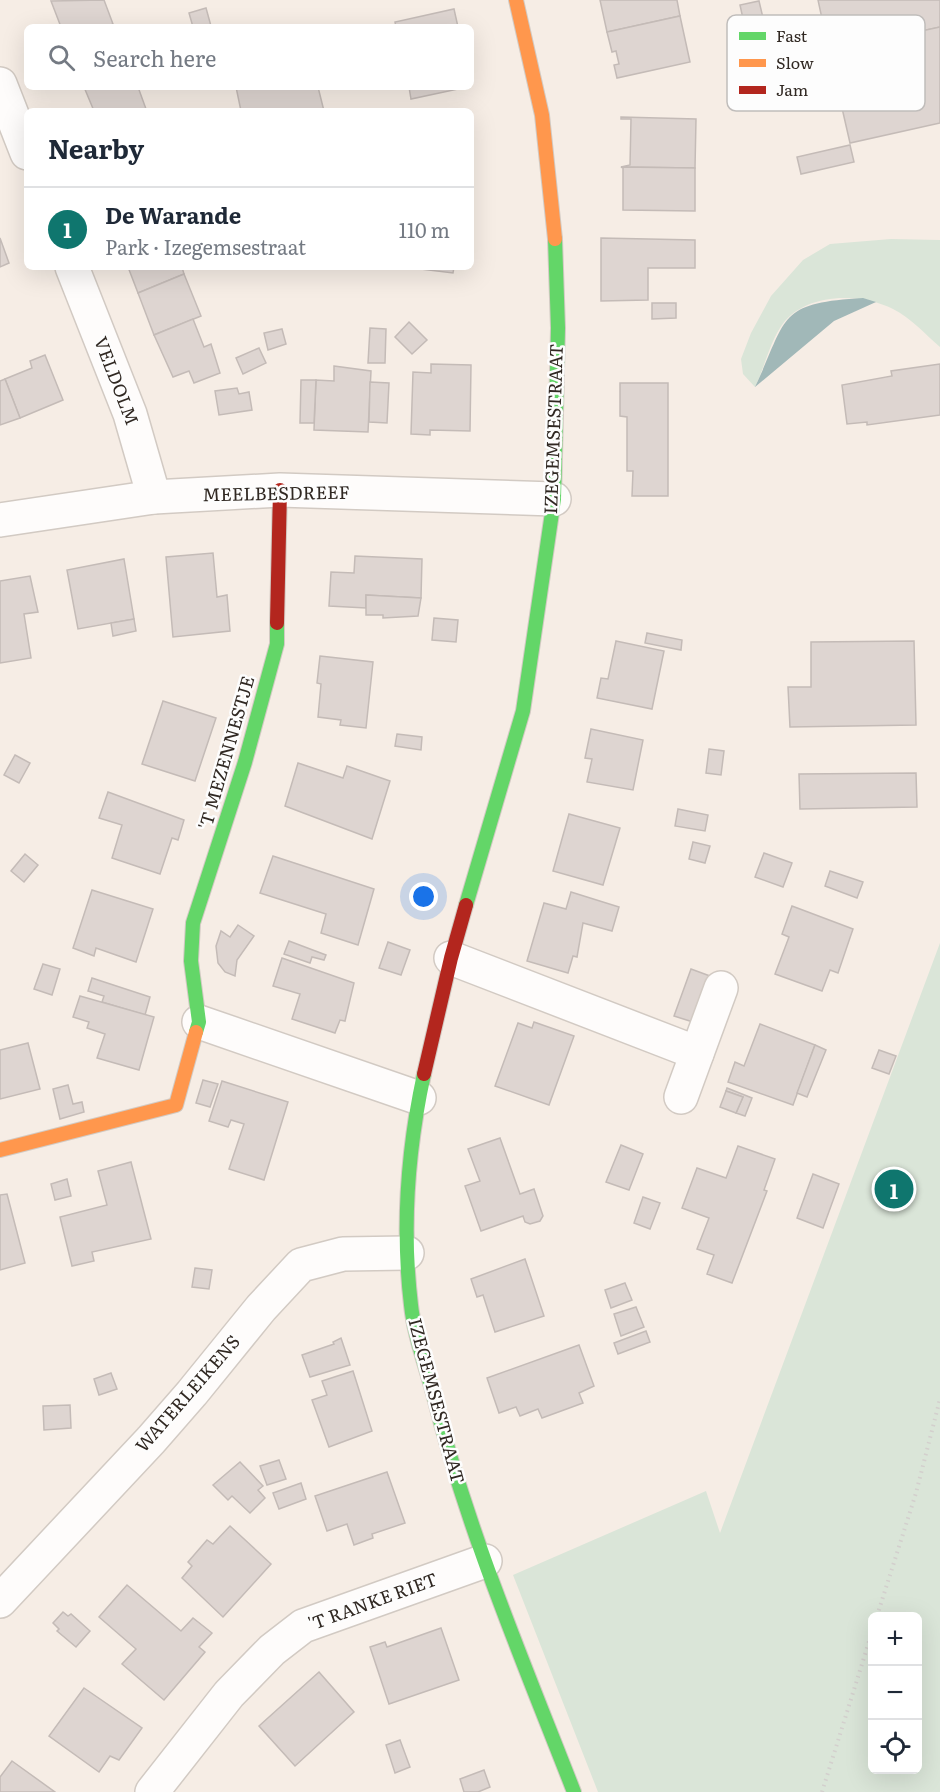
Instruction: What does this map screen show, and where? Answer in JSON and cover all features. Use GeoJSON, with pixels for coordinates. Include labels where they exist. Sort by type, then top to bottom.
{"type":"FeatureCollection","features":[{"type":"Feature","properties":{"kind":"street","name":"IZEGEMSESTRAAT"},"geometry":{"type":"LineString","coordinates":[[516,0],[542,115],[554,218],[558,328],[554,499],[523,711],[451,958],[419,1098],[409,1175],[407,1253],[411,1307],[449,1458],[485,1561],[574,1792]]}},
{"type":"Feature","properties":{"kind":"street"},"geometry":{"type":"LineString","coordinates":[[0,84],[24,145]]}},
{"type":"Feature","properties":{"kind":"street","name":"VELDOLM"},"geometry":{"type":"LineString","coordinates":[[73,270],[130,414],[154,497]]}},
{"type":"Feature","properties":{"kind":"street","name":"MEELBESDREEF"},"geometry":{"type":"LineString","coordinates":[[0,520],[154,497],[280,490],[554,499]]}},
{"type":"Feature","properties":{"kind":"street","name":"'T MEZENNESTJE"},"geometry":{"type":"LineString","coordinates":[[200,1022],[191,961],[193,923],[246,762],[277,645],[280,490]]}},
{"type":"Feature","properties":{"kind":"street"},"geometry":{"type":"LineString","coordinates":[[451,958],[697,1053]]}},
{"type":"Feature","properties":{"kind":"street"},"geometry":{"type":"LineString","coordinates":[[681,1097],[721,988]]}},
{"type":"Feature","properties":{"kind":"street"},"geometry":{"type":"LineString","coordinates":[[0,1150],[176,1105],[200,1022],[419,1098]]}},
{"type":"Feature","properties":{"kind":"street","name":"WATERLEIKENS"},"geometry":{"type":"LineString","coordinates":[[0,1601],[158,1432],[261,1308],[301,1265],[343,1254],[407,1253]]}},
{"type":"Feature","properties":{"kind":"street","name":"'T RANKE RIET"},"geometry":{"type":"LineString","coordinates":[[152,1792],[230,1694],[272,1650],[303,1626],[485,1561]]}},
{"type":"Feature","properties":{"kind":"path"},"geometry":{"type":"LineString","coordinates":[[880,1612],[916,1492],[940,1399]]}},
{"type":"Feature","properties":{"kind":"path"},"geometry":{"type":"LineString","coordinates":[[822,1792],[868,1648]]}},
{"type":"Feature","properties":{"kind":"shaded area"},"geometry":{"type":"Polygon","coordinates":[[[891,239],[940,240],[940,347],[906,317],[880,303],[849,298],[817,302],[802,307],[780,328],[755,387],[743,374],[741,359],[751,333],[771,296],[803,260],[830,244],[891,239]]]}},
{"type":"Feature","properties":{"kind":"shaded area"},"geometry":{"type":"Polygon","coordinates":[[[940,943],[940,1792],[598,1792],[513,1575],[706,1491],[720,1533],[940,943]]]}},
{"type":"Feature","properties":{"kind":"water"},"geometry":{"type":"Polygon","coordinates":[[[863,298],[876,302],[834,321],[755,387],[781,329],[789,318],[814,304],[863,298]]]}},
{"type":"Feature","properties":{"kind":"building"},"geometry":{"type":"Polygon","coordinates":[[[104,0],[113,24],[60,24],[51,1],[104,0]]]}},
{"type":"Feature","properties":{"kind":"building"},"geometry":{"type":"Polygon","coordinates":[[[600,0],[677,0],[680,16],[607,32],[600,0]]]}},
{"type":"Feature","properties":{"kind":"building"},"geometry":{"type":"Polygon","coordinates":[[[818,0],[940,0],[940,27],[925,30],[925,15],[821,15],[818,0]]]}},
{"type":"Feature","properties":{"kind":"building"},"geometry":{"type":"Polygon","coordinates":[[[759,1],[762,15],[742,15],[740,5],[759,1]]]}},
{"type":"Feature","properties":{"kind":"building"},"geometry":{"type":"Polygon","coordinates":[[[206,8],[210,24],[192,24],[189,13],[206,8]]]}},
{"type":"Feature","properties":{"kind":"building"},"geometry":{"type":"Polygon","coordinates":[[[454,9],[457,24],[395,24],[395,22],[454,9]]]}},
{"type":"Feature","properties":{"kind":"building"},"geometry":{"type":"Polygon","coordinates":[[[680,16],[690,62],[617,78],[614,65],[619,64],[616,51],[612,52],[607,32],[680,16]]]}},
{"type":"Feature","properties":{"kind":"building"},"geometry":{"type":"Polygon","coordinates":[[[940,27],[940,123],[850,143],[843,111],[925,111],[925,30],[940,27]]]}},
{"type":"Feature","properties":{"kind":"building"},"geometry":{"type":"Polygon","coordinates":[[[85,90],[139,90],[146,108],[93,108],[85,90]]]}},
{"type":"Feature","properties":{"kind":"building"},"geometry":{"type":"Polygon","coordinates":[[[237,90],[319,90],[323,108],[240,108],[237,90]]]}},
{"type":"Feature","properties":{"kind":"building"},"geometry":{"type":"Polygon","coordinates":[[[410,90],[454,90],[411,99],[410,90]]]}},
{"type":"Feature","properties":{"kind":"building"},"geometry":{"type":"Polygon","coordinates":[[[621,117],[696,119],[695,168],[621,167],[630,165],[631,119],[621,119],[621,117]]]}},
{"type":"Feature","properties":{"kind":"building"},"geometry":{"type":"Polygon","coordinates":[[[850,145],[854,162],[801,174],[797,157],[850,145]]]}},
{"type":"Feature","properties":{"kind":"building"},"geometry":{"type":"Polygon","coordinates":[[[621,167],[695,168],[695,211],[623,210],[623,168],[621,167]]]}},
{"type":"Feature","properties":{"kind":"building"},"geometry":{"type":"Polygon","coordinates":[[[0,238],[9,263],[0,267],[0,238]]]}},
{"type":"Feature","properties":{"kind":"building"},"geometry":{"type":"Polygon","coordinates":[[[601,238],[695,240],[695,268],[648,268],[648,300],[601,301],[601,238]]]}},
{"type":"Feature","properties":{"kind":"building"},"geometry":{"type":"Polygon","coordinates":[[[129,270],[183,270],[184,274],[138,293],[129,270]]]}},
{"type":"Feature","properties":{"kind":"building"},"geometry":{"type":"Polygon","coordinates":[[[428,270],[454,270],[453,273],[428,270]]]}},
{"type":"Feature","properties":{"kind":"building"},"geometry":{"type":"Polygon","coordinates":[[[184,274],[201,316],[154,335],[138,293],[184,274]]]}},
{"type":"Feature","properties":{"kind":"building"},"geometry":{"type":"Polygon","coordinates":[[[652,303],[676,303],[676,318],[652,319],[652,303]]]}},
{"type":"Feature","properties":{"kind":"building"},"geometry":{"type":"Polygon","coordinates":[[[193,319],[204,347],[211,344],[220,373],[194,383],[189,371],[173,377],[154,335],[193,319]]]}},
{"type":"Feature","properties":{"kind":"building"},"geometry":{"type":"Polygon","coordinates":[[[409,322],[427,340],[412,354],[395,337],[409,322]]]}},
{"type":"Feature","properties":{"kind":"building"},"geometry":{"type":"Polygon","coordinates":[[[370,328],[386,329],[385,363],[368,363],[370,328]]]}},
{"type":"Feature","properties":{"kind":"building"},"geometry":{"type":"Polygon","coordinates":[[[282,329],[286,344],[268,350],[264,333],[282,329]]]}},
{"type":"Feature","properties":{"kind":"building"},"geometry":{"type":"Polygon","coordinates":[[[259,348],[266,363],[243,374],[236,358],[259,348]]]}},
{"type":"Feature","properties":{"kind":"building"},"geometry":{"type":"Polygon","coordinates":[[[45,355],[63,400],[20,418],[5,379],[32,368],[30,361],[45,355]]]}},
{"type":"Feature","properties":{"kind":"building"},"geometry":{"type":"Polygon","coordinates":[[[431,364],[471,365],[470,431],[430,430],[430,435],[411,434],[413,372],[431,373],[431,364]]]}},
{"type":"Feature","properties":{"kind":"building"},"geometry":{"type":"Polygon","coordinates":[[[940,364],[940,415],[867,425],[867,422],[847,424],[842,385],[892,376],[891,371],[940,364]]]}},
{"type":"Feature","properties":{"kind":"building"},"geometry":{"type":"Polygon","coordinates":[[[334,366],[371,371],[368,432],[314,430],[316,380],[334,381],[334,366]]]}},
{"type":"Feature","properties":{"kind":"building"},"geometry":{"type":"Polygon","coordinates":[[[5,379],[20,418],[0,425],[0,381],[5,379]]]}},
{"type":"Feature","properties":{"kind":"building"},"geometry":{"type":"Polygon","coordinates":[[[301,380],[316,380],[314,423],[300,423],[301,380]]]}},
{"type":"Feature","properties":{"kind":"building"},"geometry":{"type":"Polygon","coordinates":[[[370,382],[389,383],[387,423],[369,422],[370,382]]]}},
{"type":"Feature","properties":{"kind":"building"},"geometry":{"type":"Polygon","coordinates":[[[620,383],[668,383],[668,496],[632,496],[633,471],[627,471],[627,417],[620,416],[620,383]]]}},
{"type":"Feature","properties":{"kind":"building"},"geometry":{"type":"Polygon","coordinates":[[[237,388],[239,394],[249,392],[252,410],[219,415],[215,391],[237,388]]]}},
{"type":"Feature","properties":{"kind":"building"},"geometry":{"type":"Polygon","coordinates":[[[213,553],[217,597],[227,595],[230,631],[173,637],[166,557],[213,553]]]}},
{"type":"Feature","properties":{"kind":"building"},"geometry":{"type":"Polygon","coordinates":[[[355,556],[422,559],[421,598],[366,595],[366,608],[329,606],[331,572],[354,573],[355,556]]]}},
{"type":"Feature","properties":{"kind":"building"},"geometry":{"type":"Polygon","coordinates":[[[124,559],[134,619],[78,629],[67,570],[124,559]]]}},
{"type":"Feature","properties":{"kind":"building"},"geometry":{"type":"Polygon","coordinates":[[[30,576],[38,612],[24,614],[31,658],[0,663],[0,581],[30,576]]]}},
{"type":"Feature","properties":{"kind":"building"},"geometry":{"type":"Polygon","coordinates":[[[366,595],[421,598],[418,616],[383,618],[383,615],[366,615],[366,595]]]}},
{"type":"Feature","properties":{"kind":"building"},"geometry":{"type":"Polygon","coordinates":[[[434,618],[458,620],[456,642],[432,640],[434,618]]]}},
{"type":"Feature","properties":{"kind":"building"},"geometry":{"type":"Polygon","coordinates":[[[134,619],[136,631],[113,636],[111,623],[134,619]]]}},
{"type":"Feature","properties":{"kind":"building"},"geometry":{"type":"Polygon","coordinates":[[[647,633],[682,640],[681,650],[645,643],[647,633]]]}},
{"type":"Feature","properties":{"kind":"building"},"geometry":{"type":"Polygon","coordinates":[[[616,641],[664,651],[652,709],[597,698],[601,678],[608,679],[616,641]]]}},
{"type":"Feature","properties":{"kind":"building"},"geometry":{"type":"Polygon","coordinates":[[[914,641],[916,725],[790,727],[788,687],[811,687],[811,642],[914,641]]]}},
{"type":"Feature","properties":{"kind":"building"},"geometry":{"type":"Polygon","coordinates":[[[320,656],[373,662],[366,728],[340,725],[341,720],[318,717],[321,684],[317,683],[320,656]]]}},
{"type":"Feature","properties":{"kind":"building"},"geometry":{"type":"Polygon","coordinates":[[[163,701],[216,718],[195,781],[142,764],[163,701]]]}},
{"type":"Feature","properties":{"kind":"building"},"geometry":{"type":"Polygon","coordinates":[[[591,729],[643,740],[633,790],[587,782],[592,759],[585,758],[591,729]]]}},
{"type":"Feature","properties":{"kind":"building"},"geometry":{"type":"Polygon","coordinates":[[[397,734],[422,737],[421,750],[395,746],[397,734]]]}},
{"type":"Feature","properties":{"kind":"building"},"geometry":{"type":"Polygon","coordinates":[[[709,749],[724,751],[721,775],[706,773],[709,749]]]}},
{"type":"Feature","properties":{"kind":"building"},"geometry":{"type":"Polygon","coordinates":[[[15,755],[30,763],[19,783],[4,775],[15,755]]]}},
{"type":"Feature","properties":{"kind":"building"},"geometry":{"type":"Polygon","coordinates":[[[298,763],[343,778],[347,766],[390,781],[372,839],[285,806],[298,763]]]}},
{"type":"Feature","properties":{"kind":"building"},"geometry":{"type":"Polygon","coordinates":[[[916,773],[917,807],[800,809],[799,774],[916,773]]]}},
{"type":"Feature","properties":{"kind":"building"},"geometry":{"type":"Polygon","coordinates":[[[108,792],[184,820],[178,840],[172,838],[160,874],[112,858],[122,825],[99,818],[108,792]]]}},
{"type":"Feature","properties":{"kind":"building"},"geometry":{"type":"Polygon","coordinates":[[[678,809],[708,815],[705,831],[675,826],[678,809]]]}},
{"type":"Feature","properties":{"kind":"building"},"geometry":{"type":"Polygon","coordinates":[[[569,814],[620,828],[603,885],[553,871],[569,814]]]}},
{"type":"Feature","properties":{"kind":"building"},"geometry":{"type":"Polygon","coordinates":[[[693,842],[710,846],[705,863],[689,859],[693,842]]]}},
{"type":"Feature","properties":{"kind":"building"},"geometry":{"type":"Polygon","coordinates":[[[764,853],[792,863],[783,887],[755,877],[764,853]]]}},
{"type":"Feature","properties":{"kind":"building"},"geometry":{"type":"Polygon","coordinates":[[[25,854],[38,865],[24,882],[11,871],[25,854]]]}},
{"type":"Feature","properties":{"kind":"building"},"geometry":{"type":"Polygon","coordinates":[[[273,856],[374,889],[358,945],[321,933],[326,914],[260,893],[273,856]]]}},
{"type":"Feature","properties":{"kind":"building"},"geometry":{"type":"Polygon","coordinates":[[[830,871],[863,882],[857,898],[825,886],[830,871]]]}},
{"type":"Feature","properties":{"kind":"building"},"geometry":{"type":"Polygon","coordinates":[[[92,890],[153,909],[136,962],[96,948],[94,956],[73,948],[92,890]]]}},
{"type":"Feature","properties":{"kind":"building"},"geometry":{"type":"Polygon","coordinates":[[[571,892],[619,907],[612,931],[583,923],[577,957],[573,956],[568,973],[527,961],[544,903],[566,909],[571,892]]]}},
{"type":"Feature","properties":{"kind":"building"},"geometry":{"type":"Polygon","coordinates":[[[792,906],[853,929],[838,973],[830,970],[822,991],[775,974],[789,937],[782,934],[792,906]]]}},
{"type":"Feature","properties":{"kind":"building"},"geometry":{"type":"Polygon","coordinates":[[[238,925],[254,936],[237,960],[235,976],[225,972],[218,963],[216,946],[221,931],[230,937],[238,925]]]}},
{"type":"Feature","properties":{"kind":"building"},"geometry":{"type":"Polygon","coordinates":[[[289,941],[326,955],[324,960],[312,957],[310,963],[284,954],[289,941]]]}},
{"type":"Feature","properties":{"kind":"building"},"geometry":{"type":"Polygon","coordinates":[[[388,942],[410,950],[401,975],[379,968],[388,942]]]}},
{"type":"Feature","properties":{"kind":"building"},"geometry":{"type":"Polygon","coordinates":[[[282,958],[354,983],[345,1021],[340,1020],[335,1033],[292,1019],[300,994],[273,986],[282,958]]]}},
{"type":"Feature","properties":{"kind":"building"},"geometry":{"type":"Polygon","coordinates":[[[43,964],[60,969],[52,995],[34,989],[43,964]]]}},
{"type":"Feature","properties":{"kind":"building"},"geometry":{"type":"Polygon","coordinates":[[[691,969],[710,976],[693,1022],[674,1016],[691,969]]]}},
{"type":"Feature","properties":{"kind":"building"},"geometry":{"type":"Polygon","coordinates":[[[92,978],[150,997],[145,1015],[102,1002],[104,996],[88,991],[92,978]]]}},
{"type":"Feature","properties":{"kind":"building"},"geometry":{"type":"Polygon","coordinates":[[[80,996],[154,1017],[139,1070],[97,1058],[105,1034],[87,1028],[89,1022],[73,1017],[80,996]]]}},
{"type":"Feature","properties":{"kind":"building"},"geometry":{"type":"Polygon","coordinates":[[[534,1022],[574,1036],[549,1105],[495,1086],[518,1023],[532,1028],[534,1022]]]}},
{"type":"Feature","properties":{"kind":"building"},"geometry":{"type":"Polygon","coordinates":[[[760,1024],[815,1045],[793,1105],[728,1082],[735,1062],[744,1066],[760,1024]]]}},
{"type":"Feature","properties":{"kind":"building"},"geometry":{"type":"Polygon","coordinates":[[[28,1043],[40,1089],[0,1099],[0,1050],[28,1043]]]}},
{"type":"Feature","properties":{"kind":"building"},"geometry":{"type":"Polygon","coordinates":[[[815,1045],[826,1050],[807,1097],[797,1093],[815,1045]]]}},
{"type":"Feature","properties":{"kind":"building"},"geometry":{"type":"Polygon","coordinates":[[[879,1050],[896,1056],[889,1074],[872,1068],[879,1050]]]}},
{"type":"Feature","properties":{"kind":"building"},"geometry":{"type":"Polygon","coordinates":[[[203,1080],[218,1084],[210,1107],[196,1103],[203,1080]]]}},
{"type":"Feature","properties":{"kind":"building"},"geometry":{"type":"Polygon","coordinates":[[[222,1081],[288,1102],[264,1180],[229,1169],[244,1124],[231,1120],[228,1127],[209,1121],[222,1081]]]}},
{"type":"Feature","properties":{"kind":"building"},"geometry":{"type":"Polygon","coordinates":[[[68,1085],[73,1104],[82,1102],[84,1112],[60,1119],[53,1089],[68,1085]]]}},
{"type":"Feature","properties":{"kind":"building"},"geometry":{"type":"Polygon","coordinates":[[[727,1088],[752,1098],[745,1116],[736,1113],[743,1097],[726,1091],[727,1088]]]}},
{"type":"Feature","properties":{"kind":"building"},"geometry":{"type":"Polygon","coordinates":[[[726,1091],[743,1097],[736,1113],[720,1107],[726,1091]]]}},
{"type":"Feature","properties":{"kind":"building"},"geometry":{"type":"Polygon","coordinates":[[[500,1138],[520,1194],[534,1189],[543,1216],[540,1221],[530,1224],[525,1222],[523,1216],[481,1231],[465,1186],[480,1181],[468,1149],[500,1138]]]}},
{"type":"Feature","properties":{"kind":"building"},"geometry":{"type":"Polygon","coordinates":[[[621,1145],[643,1154],[629,1190],[606,1182],[621,1145]]]}},
{"type":"Feature","properties":{"kind":"building"},"geometry":{"type":"Polygon","coordinates":[[[738,1146],[775,1159],[764,1190],[767,1191],[732,1283],[707,1274],[714,1255],[697,1249],[709,1218],[682,1208],[697,1168],[726,1178],[738,1146]]]}},
{"type":"Feature","properties":{"kind":"building"},"geometry":{"type":"Polygon","coordinates":[[[131,1162],[151,1239],[92,1252],[94,1261],[72,1266],[60,1217],[107,1205],[98,1171],[131,1162]]]}},
{"type":"Feature","properties":{"kind":"building"},"geometry":{"type":"Polygon","coordinates":[[[813,1174],[839,1184],[823,1228],[797,1218],[813,1174]]]}},
{"type":"Feature","properties":{"kind":"building"},"geometry":{"type":"Polygon","coordinates":[[[67,1179],[71,1196],[55,1200],[51,1184],[67,1179]]]}},
{"type":"Feature","properties":{"kind":"building"},"geometry":{"type":"Polygon","coordinates":[[[7,1194],[25,1263],[0,1270],[0,1195],[7,1194]]]}},
{"type":"Feature","properties":{"kind":"building"},"geometry":{"type":"Polygon","coordinates":[[[643,1197],[660,1203],[650,1229],[634,1223],[643,1197]]]}},
{"type":"Feature","properties":{"kind":"building"},"geometry":{"type":"Polygon","coordinates":[[[525,1259],[544,1316],[495,1332],[483,1295],[477,1297],[471,1279],[525,1259]]]}},
{"type":"Feature","properties":{"kind":"building"},"geometry":{"type":"Polygon","coordinates":[[[195,1268],[212,1270],[209,1289],[192,1287],[195,1268]]]}},
{"type":"Feature","properties":{"kind":"building"},"geometry":{"type":"Polygon","coordinates":[[[625,1283],[632,1300],[611,1308],[605,1290],[625,1283]]]}},
{"type":"Feature","properties":{"kind":"building"},"geometry":{"type":"Polygon","coordinates":[[[636,1307],[644,1327],[621,1336],[614,1314],[636,1307]]]}},
{"type":"Feature","properties":{"kind":"building"},"geometry":{"type":"Polygon","coordinates":[[[646,1331],[650,1342],[618,1354],[614,1343],[646,1331]]]}},
{"type":"Feature","properties":{"kind":"building"},"geometry":{"type":"Polygon","coordinates":[[[341,1338],[350,1365],[310,1377],[302,1355],[334,1344],[333,1342],[341,1338]]]}},
{"type":"Feature","properties":{"kind":"building"},"geometry":{"type":"Polygon","coordinates":[[[579,1345],[594,1386],[579,1393],[583,1403],[542,1418],[538,1409],[520,1416],[516,1407],[499,1413],[487,1378],[579,1345]]]}},
{"type":"Feature","properties":{"kind":"building"},"geometry":{"type":"Polygon","coordinates":[[[353,1371],[372,1431],[329,1447],[312,1400],[327,1395],[322,1381],[353,1371]]]}},
{"type":"Feature","properties":{"kind":"building"},"geometry":{"type":"Polygon","coordinates":[[[111,1373],[117,1389],[99,1395],[94,1379],[111,1373]]]}},
{"type":"Feature","properties":{"kind":"building"},"geometry":{"type":"Polygon","coordinates":[[[70,1405],[71,1428],[44,1430],[43,1406],[70,1405]]]}},
{"type":"Feature","properties":{"kind":"building"},"geometry":{"type":"Polygon","coordinates":[[[279,1460],[286,1479],[267,1485],[260,1466],[279,1460]]]}},
{"type":"Feature","properties":{"kind":"building"},"geometry":{"type":"Polygon","coordinates":[[[240,1462],[263,1486],[258,1490],[265,1498],[250,1513],[232,1496],[228,1500],[213,1485],[240,1462]]]}},
{"type":"Feature","properties":{"kind":"building"},"geometry":{"type":"Polygon","coordinates":[[[387,1472],[405,1523],[372,1534],[373,1538],[354,1545],[347,1524],[327,1531],[315,1496],[387,1472]]]}},
{"type":"Feature","properties":{"kind":"building"},"geometry":{"type":"Polygon","coordinates":[[[301,1483],[306,1499],[279,1509],[273,1493],[301,1483]]]}},
{"type":"Feature","properties":{"kind":"building"},"geometry":{"type":"Polygon","coordinates":[[[230,1526],[271,1564],[223,1617],[182,1578],[192,1566],[188,1562],[207,1540],[213,1544],[230,1526]]]}},
{"type":"Feature","properties":{"kind":"building"},"geometry":{"type":"Polygon","coordinates":[[[127,1585],[181,1631],[193,1618],[212,1633],[199,1647],[205,1652],[164,1700],[122,1664],[136,1649],[99,1617],[127,1585]]]}},
{"type":"Feature","properties":{"kind":"building"},"geometry":{"type":"Polygon","coordinates":[[[63,1612],[68,1616],[71,1614],[90,1631],[76,1647],[57,1631],[59,1629],[53,1623],[63,1612]]]}},
{"type":"Feature","properties":{"kind":"building"},"geometry":{"type":"Polygon","coordinates":[[[441,1628],[459,1680],[389,1704],[370,1647],[385,1642],[387,1647],[441,1628]]]}},
{"type":"Feature","properties":{"kind":"building"},"geometry":{"type":"Polygon","coordinates":[[[319,1672],[354,1712],[295,1766],[259,1726],[319,1672]]]}},
{"type":"Feature","properties":{"kind":"building"},"geometry":{"type":"Polygon","coordinates":[[[84,1688],[142,1728],[119,1760],[110,1756],[99,1772],[49,1736],[84,1688]]]}},
{"type":"Feature","properties":{"kind":"building"},"geometry":{"type":"Polygon","coordinates":[[[400,1740],[410,1767],[395,1773],[386,1745],[400,1740]]]}},
{"type":"Feature","properties":{"kind":"building"},"geometry":{"type":"Polygon","coordinates":[[[12,1761],[55,1792],[0,1792],[0,1777],[12,1761]]]}},
{"type":"Feature","properties":{"kind":"building"},"geometry":{"type":"Polygon","coordinates":[[[484,1770],[490,1787],[478,1792],[464,1792],[460,1779],[484,1770]]]}},
{"type":"Feature","properties":{"kind":"traffic: fast"},"geometry":{"type":"LineString","coordinates":[[466,905],[523,711],[554,499],[558,328],[555,239]]}},
{"type":"Feature","properties":{"kind":"traffic: fast"},"geometry":{"type":"LineString","coordinates":[[196,1032],[199,1022],[191,961],[193,923],[245,762],[277,644],[277,623]]}},
{"type":"Feature","properties":{"kind":"traffic: fast"},"geometry":{"type":"LineString","coordinates":[[424,1074],[418,1102],[408,1189],[408,1276],[415,1327],[447,1444],[479,1545],[574,1792]]}},
{"type":"Feature","properties":{"kind":"traffic: slow"},"geometry":{"type":"LineString","coordinates":[[516,0],[542,115],[555,239]]}},
{"type":"Feature","properties":{"kind":"traffic: slow"},"geometry":{"type":"LineString","coordinates":[[0,1150],[176,1105],[196,1032]]}},
{"type":"Feature","properties":{"kind":"traffic: jam"},"geometry":{"type":"LineString","coordinates":[[277,623],[280,490]]}},
{"type":"Feature","properties":{"kind":"traffic: jam"},"geometry":{"type":"LineString","coordinates":[[424,1074],[466,905]]}},
{"type":"Feature","properties":{"kind":"place","name":"De Warande"},"geometry":{"type":"Point","coordinates":[894,1189]}}]}
